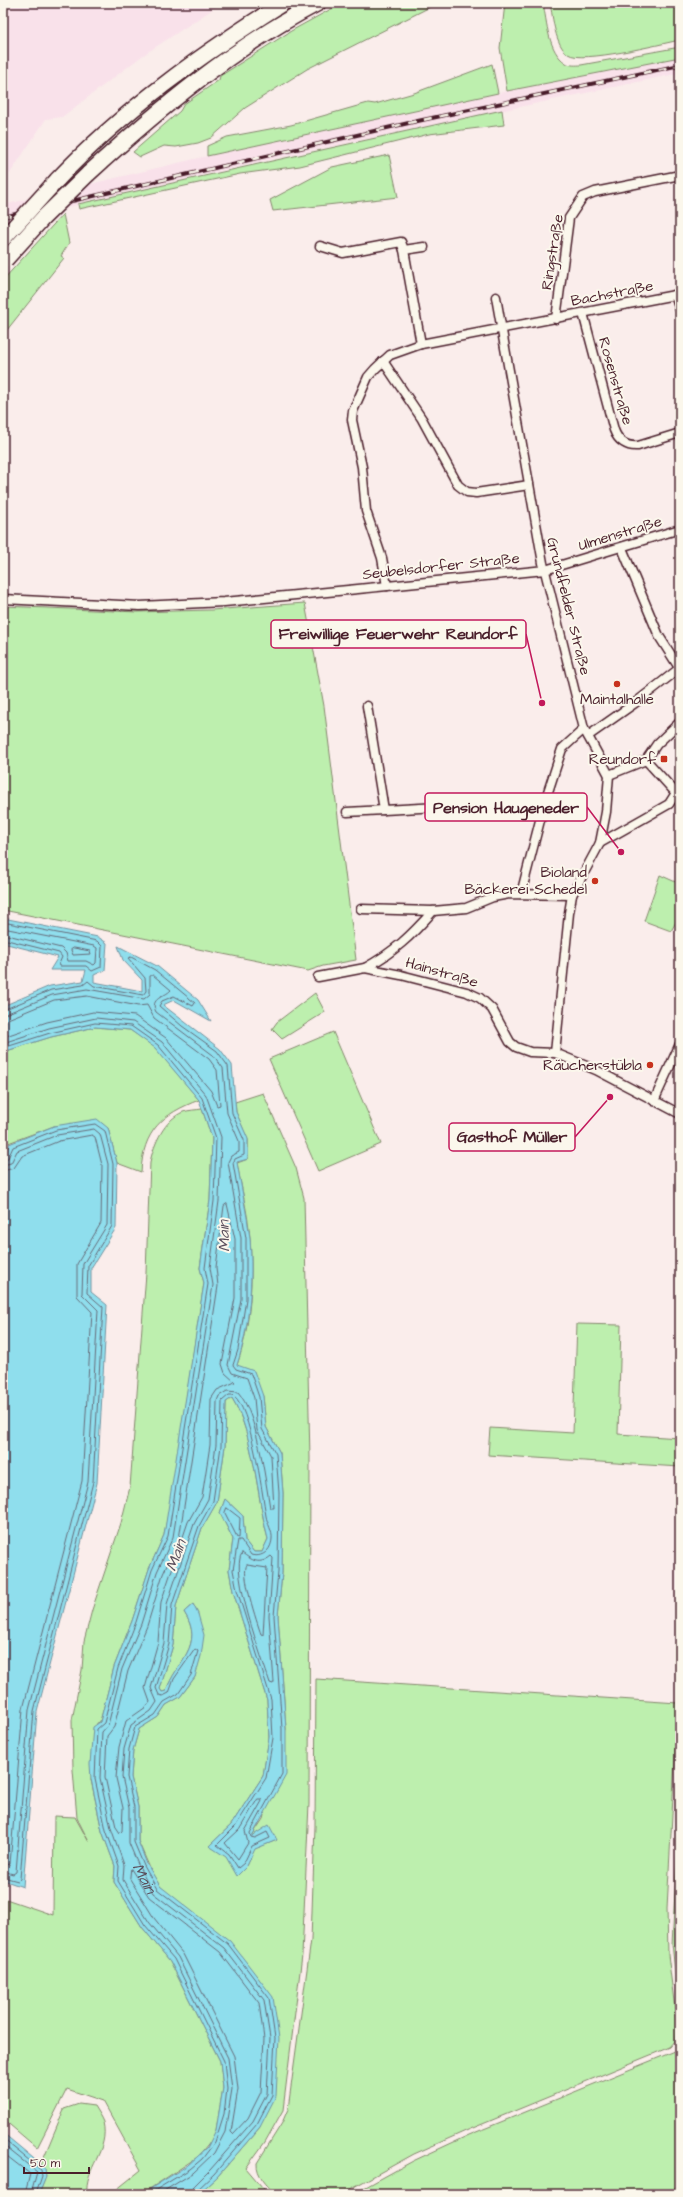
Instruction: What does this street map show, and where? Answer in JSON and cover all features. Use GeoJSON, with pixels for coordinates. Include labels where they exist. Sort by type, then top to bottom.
{"type":"FeatureCollection","features":[{"type":"Feature","properties":{"kind":"highway"},"geometry":{"type":"LineString","coordinates":[[257,19],[274,3]]}},
{"type":"Feature","properties":{"kind":"highway"},"geometry":{"type":"LineString","coordinates":[[3,239],[57,180],[90,148],[165,84],[228,38],[283,3]]}},
{"type":"Feature","properties":{"kind":"highway"},"geometry":{"type":"LineString","coordinates":[[4,261],[43,218],[88,174],[146,122],[204,74],[252,42],[318,3]]}},
{"type":"Feature","properties":{"kind":"street","name":"Ringstraße"},"geometry":{"type":"LineString","coordinates":[[556,319],[569,218],[583,197],[595,192],[680,175]]}},
{"type":"Feature","properties":{"kind":"street"},"geometry":{"type":"LineString","coordinates":[[320,246],[343,253],[401,242],[404,250],[421,344]]}},
{"type":"Feature","properties":{"kind":"street"},"geometry":{"type":"LineString","coordinates":[[404,250],[424,247]]}},
{"type":"Feature","properties":{"kind":"street","name":"Bachstraße"},"geometry":{"type":"LineString","coordinates":[[387,586],[382,558],[366,511],[362,467],[352,420],[355,405],[368,377],[384,361],[404,349],[421,344],[677,295]]}},
{"type":"Feature","properties":{"kind":"street"},"geometry":{"type":"LineString","coordinates":[[677,295],[680,310]]}},
{"type":"Feature","properties":{"kind":"street","name":"Grundfelder Straße"},"geometry":{"type":"LineString","coordinates":[[496,297],[528,485],[545,570],[586,732],[609,775]]}},
{"type":"Feature","properties":{"kind":"street","name":"Rosenstraße"},"geometry":{"type":"LineString","coordinates":[[583,313],[614,430],[620,440],[631,447],[680,433]]}},
{"type":"Feature","properties":{"kind":"street"},"geometry":{"type":"LineString","coordinates":[[384,361],[422,419],[458,486],[467,492],[476,493],[528,485]]}},
{"type":"Feature","properties":{"kind":"street","name":"Ulmenstraße"},"geometry":{"type":"LineString","coordinates":[[545,570],[622,548],[680,529]]}},
{"type":"Feature","properties":{"kind":"street"},"geometry":{"type":"LineString","coordinates":[[521,894],[545,800],[562,749],[586,732],[635,703],[680,668],[659,636],[622,548]]}},
{"type":"Feature","properties":{"kind":"street","name":"Seubelsdorfer Straße"},"geometry":{"type":"LineString","coordinates":[[3,599],[140,606],[224,602],[545,570]]}},
{"type":"Feature","properties":{"kind":"street"},"geometry":{"type":"LineString","coordinates":[[367,706],[384,810]]}},
{"type":"Feature","properties":{"kind":"street"},"geometry":{"type":"LineString","coordinates":[[680,722],[657,744],[646,760],[609,775],[606,812],[600,843],[572,895],[556,1053],[596,1070],[680,1114]]}},
{"type":"Feature","properties":{"kind":"street"},"geometry":{"type":"LineString","coordinates":[[600,843],[669,804],[678,794],[646,760]]}},
{"type":"Feature","properties":{"kind":"street"},"geometry":{"type":"LineString","coordinates":[[347,812],[545,800]]}},
{"type":"Feature","properties":{"kind":"street"},"geometry":{"type":"LineString","coordinates":[[361,909],[433,911],[466,908],[493,898],[521,894],[572,895]]}},
{"type":"Feature","properties":{"kind":"street"},"geometry":{"type":"LineString","coordinates":[[365,968],[385,957],[410,937],[433,911]]}},
{"type":"Feature","properties":{"kind":"street","name":"Hainstraße"},"geometry":{"type":"LineString","coordinates":[[318,977],[365,968],[402,975],[466,992],[480,998],[492,1009],[510,1042],[516,1047],[530,1052],[556,1053]]}},
{"type":"Feature","properties":{"kind":"street"},"geometry":{"type":"LineString","coordinates":[[654,1101],[680,1044]]}},
{"type":"Feature","properties":{"kind":"shaded area"},"geometry":{"type":"Polygon","coordinates":[[[3,3],[222,3],[142,56],[62,117],[46,119],[3,184],[3,3]]]}},
{"type":"Feature","properties":{"kind":"shaded area"},"geometry":{"type":"Polygon","coordinates":[[[680,57],[680,73],[278,158],[3,222],[3,205],[207,156],[498,93],[680,57]]]}},
{"type":"Feature","properties":{"kind":"green space"},"geometry":{"type":"Polygon","coordinates":[[[342,3],[438,3],[307,69],[245,108],[211,138],[198,143],[176,147],[164,146],[140,157],[133,152],[180,111],[184,104],[219,80],[220,76],[291,31],[342,3]]]}},
{"type":"Feature","properties":{"kind":"green space"},"geometry":{"type":"Polygon","coordinates":[[[505,3],[543,3],[549,36],[555,52],[569,65],[581,65],[680,47],[680,57],[507,91],[500,48],[505,3]]]}},
{"type":"Feature","properties":{"kind":"green space"},"geometry":{"type":"Polygon","coordinates":[[[550,3],[680,3],[680,40],[639,49],[589,57],[568,54],[557,38],[550,3]]]}},
{"type":"Feature","properties":{"kind":"green space"},"geometry":{"type":"Polygon","coordinates":[[[492,64],[498,93],[207,156],[207,146],[227,137],[291,125],[368,103],[375,104],[414,93],[492,64]]]}},
{"type":"Feature","properties":{"kind":"green space"},"geometry":{"type":"Polygon","coordinates":[[[502,110],[504,125],[429,134],[300,166],[240,174],[79,209],[78,204],[502,110]]]}},
{"type":"Feature","properties":{"kind":"green space"},"geometry":{"type":"Polygon","coordinates":[[[389,155],[398,197],[273,211],[270,200],[332,167],[389,155]]]}},
{"type":"Feature","properties":{"kind":"green space"},"geometry":{"type":"Polygon","coordinates":[[[63,214],[69,243],[61,256],[64,258],[3,335],[3,280],[63,214]]]}},
{"type":"Feature","properties":{"kind":"green space"},"geometry":{"type":"Polygon","coordinates":[[[305,603],[324,706],[356,960],[323,966],[308,971],[3,910],[3,606],[137,612],[211,610],[305,603]]]}},
{"type":"Feature","properties":{"kind":"green space"},"geometry":{"type":"Polygon","coordinates":[[[660,875],[680,884],[680,915],[671,931],[644,921],[660,875]]]}},
{"type":"Feature","properties":{"kind":"green space"},"geometry":{"type":"Polygon","coordinates":[[[315,993],[325,1012],[282,1039],[272,1029],[277,1022],[315,993]]]}},
{"type":"Feature","properties":{"kind":"green space"},"geometry":{"type":"Polygon","coordinates":[[[95,1027],[130,1030],[155,1047],[199,1100],[175,1111],[157,1126],[150,1135],[146,1145],[141,1172],[117,1163],[108,1128],[54,1126],[3,1145],[3,1052],[51,1037],[95,1027]]]}},
{"type":"Feature","properties":{"kind":"green space"},"geometry":{"type":"Polygon","coordinates":[[[333,1032],[381,1144],[318,1171],[269,1059],[333,1032]]]}},
{"type":"Feature","properties":{"kind":"green space"},"geometry":{"type":"Polygon","coordinates":[[[263,1093],[296,1168],[304,1198],[310,1458],[309,1804],[302,1955],[283,2110],[265,2142],[246,2168],[268,2194],[198,2194],[217,2177],[260,2127],[170,1896],[160,1886],[153,1875],[138,1841],[138,1807],[131,1777],[133,1750],[139,1729],[158,1717],[166,1705],[180,1697],[195,1677],[198,1614],[193,1604],[184,1612],[190,1624],[192,1634],[191,1644],[166,1691],[162,1692],[160,1689],[173,1645],[176,1606],[202,1528],[217,1502],[225,1446],[226,1402],[232,1398],[240,1413],[246,1430],[254,1467],[268,1539],[262,1552],[254,1552],[245,1541],[243,1516],[225,1499],[220,1513],[233,1539],[229,1570],[233,1591],[267,1700],[269,1738],[263,1776],[231,1825],[209,1846],[247,1866],[254,1849],[277,1840],[251,1837],[263,1819],[286,1729],[278,1616],[282,1573],[283,1493],[280,1453],[266,1427],[263,1396],[237,1365],[242,1350],[248,1318],[251,1286],[251,1254],[249,1229],[237,1163],[248,1159],[248,1140],[236,1112],[235,1102],[263,1093]]]}},
{"type":"Feature","properties":{"kind":"green space"},"geometry":{"type":"Polygon","coordinates":[[[202,1109],[212,1138],[210,1200],[200,1268],[204,1283],[170,1503],[164,1535],[149,1569],[132,1621],[114,1667],[100,1722],[97,1723],[91,1780],[102,1831],[115,1866],[114,1882],[142,1927],[170,1961],[220,2061],[223,2088],[216,2130],[212,2140],[199,2156],[142,2194],[111,2194],[141,2170],[103,2101],[67,2089],[37,2148],[3,2119],[3,1898],[53,1915],[54,1816],[75,1817],[89,1842],[77,1818],[73,1770],[72,1720],[82,1670],[84,1641],[92,1610],[121,1523],[130,1487],[146,1273],[150,1162],[157,1140],[170,1121],[183,1112],[202,1109]]]}},
{"type":"Feature","properties":{"kind":"green space"},"geometry":{"type":"Polygon","coordinates":[[[577,1324],[621,1325],[618,1434],[680,1438],[680,1467],[488,1455],[490,1428],[573,1433],[577,1324]]]}},
{"type":"Feature","properties":{"kind":"green space"},"geometry":{"type":"Polygon","coordinates":[[[316,1679],[678,1703],[667,1908],[668,1955],[678,2032],[676,2040],[670,2047],[468,2130],[414,2154],[341,2194],[275,2194],[260,2176],[257,2163],[282,2123],[288,2109],[311,1940],[315,1826],[316,1679]]]}},
{"type":"Feature","properties":{"kind":"green space"},"geometry":{"type":"Polygon","coordinates":[[[680,1806],[680,2017],[672,1944],[680,1806]]]}},
{"type":"Feature","properties":{"kind":"green space"},"geometry":{"type":"Polygon","coordinates":[[[680,2049],[680,2194],[353,2194],[413,2161],[469,2135],[680,2049]]]}},
{"type":"Feature","properties":{"kind":"green space"},"geometry":{"type":"Polygon","coordinates":[[[79,2104],[94,2106],[103,2122],[104,2132],[100,2151],[89,2176],[87,2194],[39,2194],[45,2175],[44,2167],[41,2164],[64,2109],[79,2104]]]}},
{"type":"Feature","properties":{"kind":"water","name":"Main"},"geometry":{"type":"Polygon","coordinates":[[[3,918],[98,937],[107,943],[105,970],[94,975],[94,982],[142,991],[142,980],[123,960],[118,946],[157,966],[198,1000],[211,1021],[174,1000],[163,1005],[220,1049],[232,1065],[236,1112],[248,1139],[248,1159],[237,1162],[250,1238],[251,1286],[248,1318],[237,1365],[254,1371],[263,1396],[266,1427],[280,1453],[283,1493],[282,1573],[278,1616],[286,1729],[286,1775],[252,1836],[269,1825],[277,1840],[255,1849],[247,1866],[237,1876],[226,1857],[209,1846],[231,1825],[263,1776],[269,1737],[267,1700],[233,1591],[229,1570],[233,1539],[220,1513],[225,1499],[243,1516],[245,1541],[254,1552],[262,1552],[268,1539],[254,1466],[245,1429],[232,1398],[226,1402],[225,1446],[217,1502],[202,1528],[176,1606],[173,1645],[160,1689],[162,1692],[166,1691],[191,1644],[192,1634],[190,1624],[184,1612],[193,1604],[198,1614],[204,1635],[201,1656],[195,1677],[180,1697],[166,1705],[158,1717],[139,1729],[133,1750],[131,1777],[138,1807],[138,1841],[147,1864],[160,1886],[230,1941],[273,1997],[279,2038],[276,2096],[260,2127],[217,2177],[198,2194],[142,2194],[188,2165],[207,2148],[216,2130],[223,2088],[220,2061],[170,1961],[142,1927],[114,1882],[115,1866],[102,1831],[91,1779],[90,1764],[93,1727],[100,1722],[114,1667],[132,1621],[149,1569],[164,1535],[204,1283],[200,1268],[210,1200],[212,1138],[199,1100],[155,1048],[130,1030],[95,1027],[51,1037],[3,1052],[3,1006],[50,986],[83,981],[86,970],[50,970],[58,957],[3,943],[3,918]]]}},
{"type":"Feature","properties":{"kind":"water"},"geometry":{"type":"Polygon","coordinates":[[[97,1119],[108,1128],[117,1163],[116,1228],[91,1268],[91,1292],[107,1305],[97,1483],[37,1712],[23,1887],[3,1880],[3,1161],[9,1144],[54,1126],[97,1119]]]}},
{"type":"Feature","properties":{"kind":"water"},"geometry":{"type":"Polygon","coordinates":[[[3,2133],[45,2168],[46,2177],[39,2194],[3,2194],[3,2133]]]}},
{"type":"Feature","properties":{"kind":"railway"},"geometry":{"type":"LineString","coordinates":[[3,217],[413,122],[680,65]]}},
{"type":"Feature","properties":{"kind":"place","name":"Maintalhalle"},"geometry":{"type":"Point","coordinates":[617,684]}},
{"type":"Feature","properties":{"kind":"place","name":"Freiwillige Feuerwehr Reundorf"},"geometry":{"type":"Point","coordinates":[542,703]}},
{"type":"Feature","properties":{"kind":"place","name":"Reundorf"},"geometry":{"type":"Point","coordinates":[664,759]}},
{"type":"Feature","properties":{"kind":"place","name":"Pension Haugeneder"},"geometry":{"type":"Point","coordinates":[621,852]}},
{"type":"Feature","properties":{"kind":"place","name":"Bioland Bäckerei Schedel"},"geometry":{"type":"Point","coordinates":[595,881]}},
{"type":"Feature","properties":{"kind":"place","name":"Räucherstübla"},"geometry":{"type":"Point","coordinates":[650,1065]}},
{"type":"Feature","properties":{"kind":"place","name":"Gasthof Müller"},"geometry":{"type":"Point","coordinates":[610,1097]}}]}
